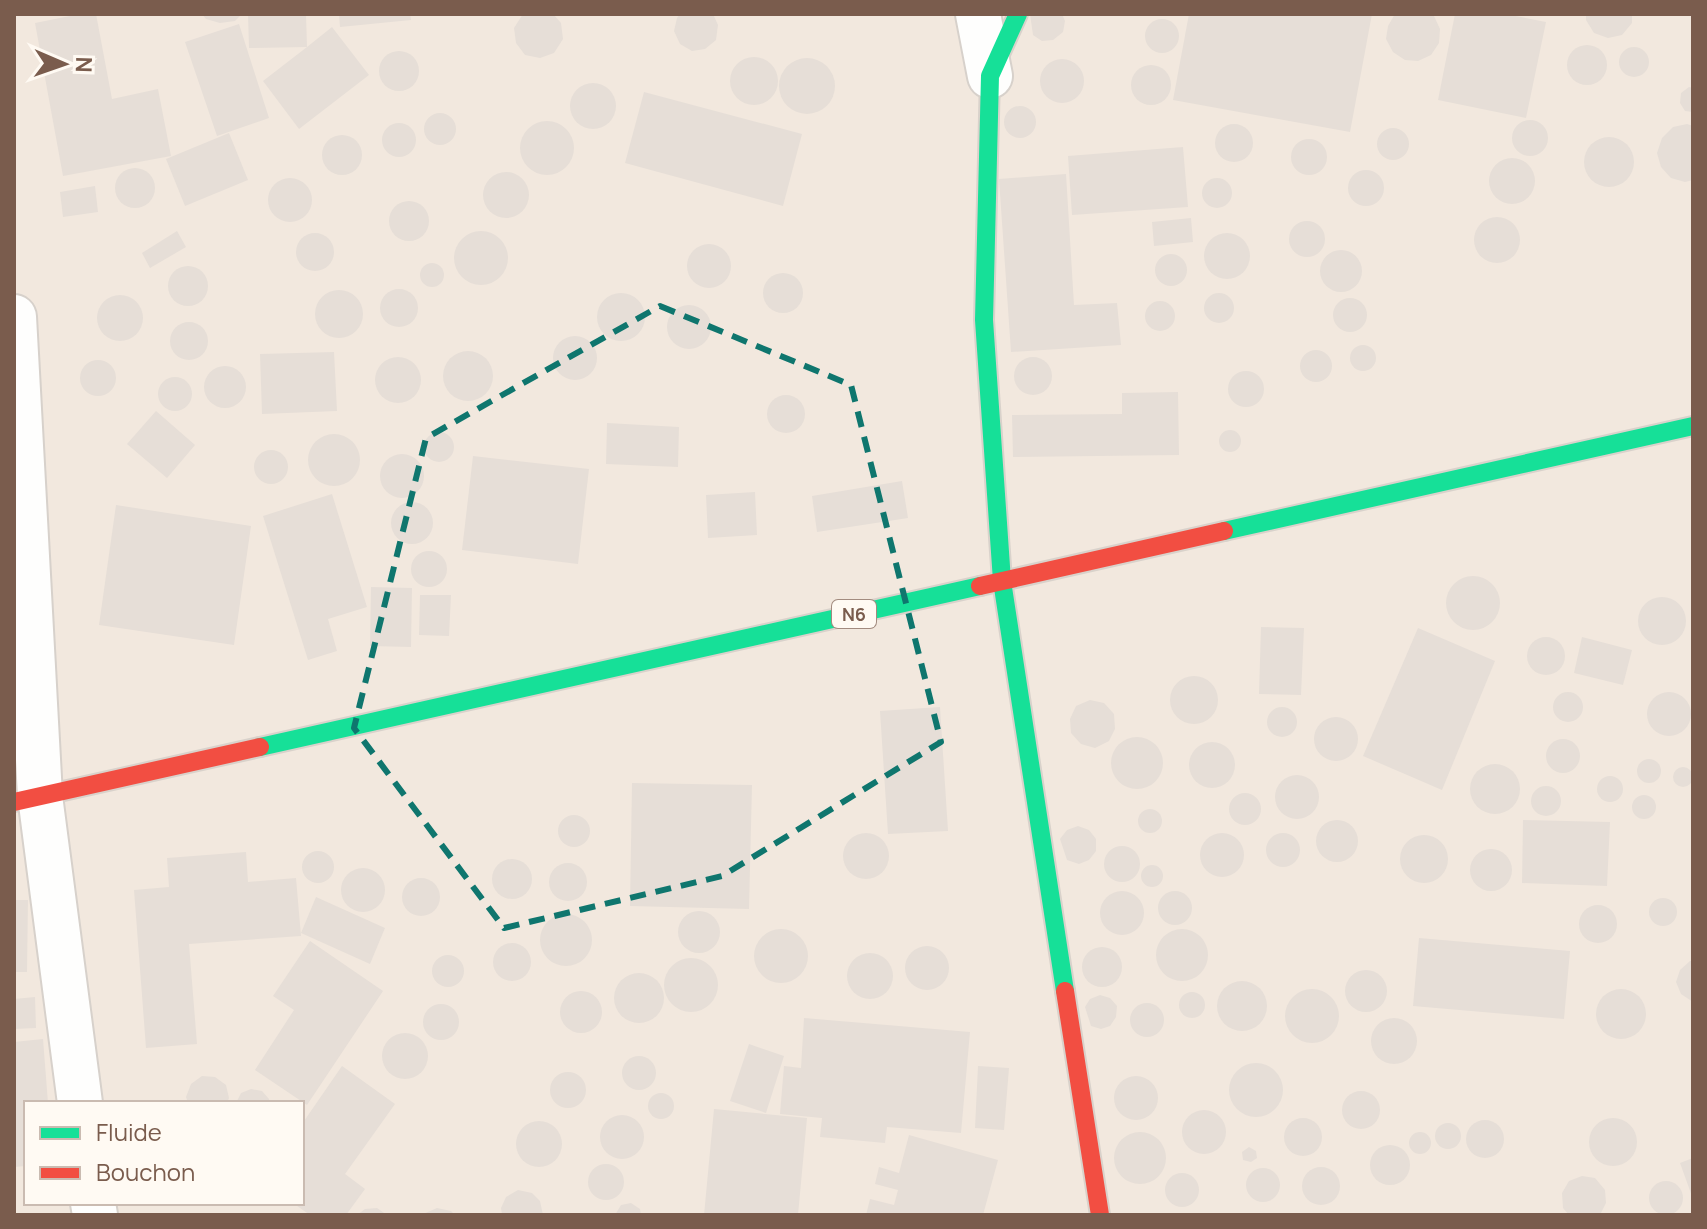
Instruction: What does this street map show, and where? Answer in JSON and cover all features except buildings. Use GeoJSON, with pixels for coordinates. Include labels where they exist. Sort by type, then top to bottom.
{"type":"FeatureCollection","features":[{"type":"Feature","properties":{"kind":"main road"},"geometry":{"type":"LineString","coordinates":[[1018,14],[990,76],[984,320],[1002,581],[1100,1215]]}},
{"type":"Feature","properties":{"kind":"main road","name":"N6"},"geometry":{"type":"LineString","coordinates":[[27,799],[1693,426]]}},
{"type":"Feature","properties":{"kind":"street"},"geometry":{"type":"LineString","coordinates":[[978,14],[990,76]]}},
{"type":"Feature","properties":{"kind":"street"},"geometry":{"type":"LineString","coordinates":[[14,317],[27,799],[80,1101]]}},
{"type":"Feature","properties":{"kind":"highlighted area"},"geometry":{"type":"Polygon","coordinates":[[[660,306],[851,385],[941,742],[722,876],[504,928],[354,728],[426,438],[660,306]]]}},
{"type":"Feature","properties":{"kind":"shaded area"},"geometry":{"type":"Polygon","coordinates":[[[14,14],[1693,14],[1693,1215],[14,1215],[14,14]]]}},
{"type":"Feature","properties":{"kind":"traffic: fast"},"geometry":{"type":"LineString","coordinates":[[1018,14],[990,76],[984,320],[1002,581],[1065,991]]}},
{"type":"Feature","properties":{"kind":"traffic: fast"},"geometry":{"type":"LineString","coordinates":[[1224,531],[1693,426]]}},
{"type":"Feature","properties":{"kind":"traffic: fast"},"geometry":{"type":"LineString","coordinates":[[260,747],[980,586]]}},
{"type":"Feature","properties":{"kind":"traffic: jam"},"geometry":{"type":"LineString","coordinates":[[980,586],[1224,531]]}},
{"type":"Feature","properties":{"kind":"traffic: jam"},"geometry":{"type":"LineString","coordinates":[[14,802],[260,747]]}},
{"type":"Feature","properties":{"kind":"traffic: jam"},"geometry":{"type":"LineString","coordinates":[[1065,991],[1100,1215]]}}]}
